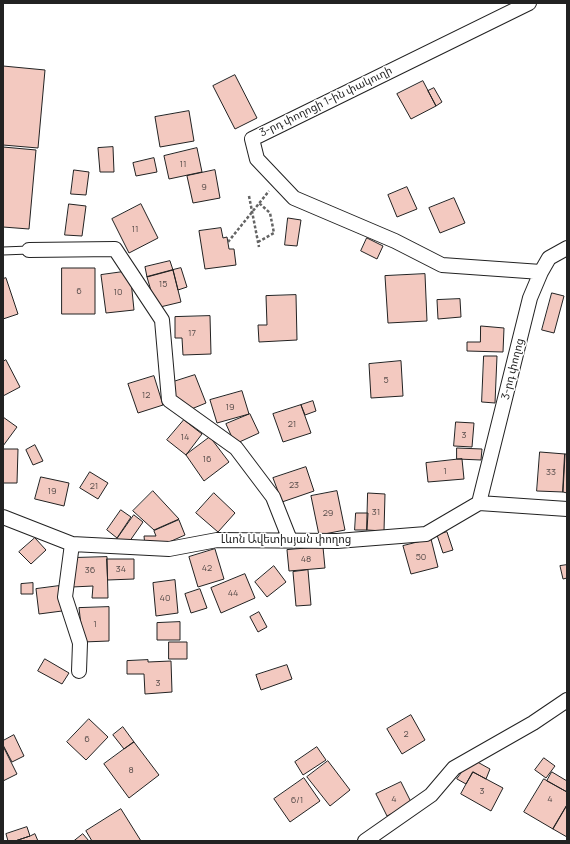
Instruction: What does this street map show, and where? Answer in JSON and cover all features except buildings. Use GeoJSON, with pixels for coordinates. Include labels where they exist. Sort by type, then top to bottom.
{"type":"FeatureCollection","features":[{"type":"Feature","properties":{"kind":"street","name":"3-րդ փողոցի 1-ին փակուղի"},"geometry":{"type":"LineString","coordinates":[[529,3],[252,138],[257,159],[294,198],[395,241],[442,265],[541,272]]}},
{"type":"Feature","properties":{"kind":"street","name":"3-րդ փողոց"},"geometry":{"type":"LineString","coordinates":[[479,503],[530,298],[541,272],[549,258],[567,248]]}},
{"type":"Feature","properties":{"kind":"street"},"geometry":{"type":"LineString","coordinates":[[29,250],[116,249],[162,320],[169,400],[236,448],[273,497],[290,540]]}},
{"type":"Feature","properties":{"kind":"street"},"geometry":{"type":"LineString","coordinates":[[479,503],[567,509]]}},
{"type":"Feature","properties":{"kind":"street","name":"Լևոն Ավետիսյան փողոց"},"geometry":{"type":"LineString","coordinates":[[3,516],[72,544],[169,549],[217,540],[337,541],[426,534],[479,503]]}},
{"type":"Feature","properties":{"kind":"street"},"geometry":{"type":"LineString","coordinates":[[72,544],[65,597],[80,643],[79,671]]}},
{"type":"Feature","properties":{"kind":"street"},"geometry":{"type":"LineString","coordinates":[[365,841],[432,795],[454,768],[533,722],[567,700]]}},
{"type":"Feature","properties":{"kind":"lane"},"geometry":{"type":"LineString","coordinates":[[3,251],[29,250]]}},
{"type":"Feature","properties":{"kind":"path"},"geometry":{"type":"LineString","coordinates":[[228,242],[270,190]]}},
{"type":"Feature","properties":{"kind":"path"},"geometry":{"type":"LineString","coordinates":[[248,196],[259,247]]}},
{"type":"Feature","properties":{"kind":"path"},"geometry":{"type":"LineString","coordinates":[[258,242],[274,234],[270,213],[259,203]]}}]}
